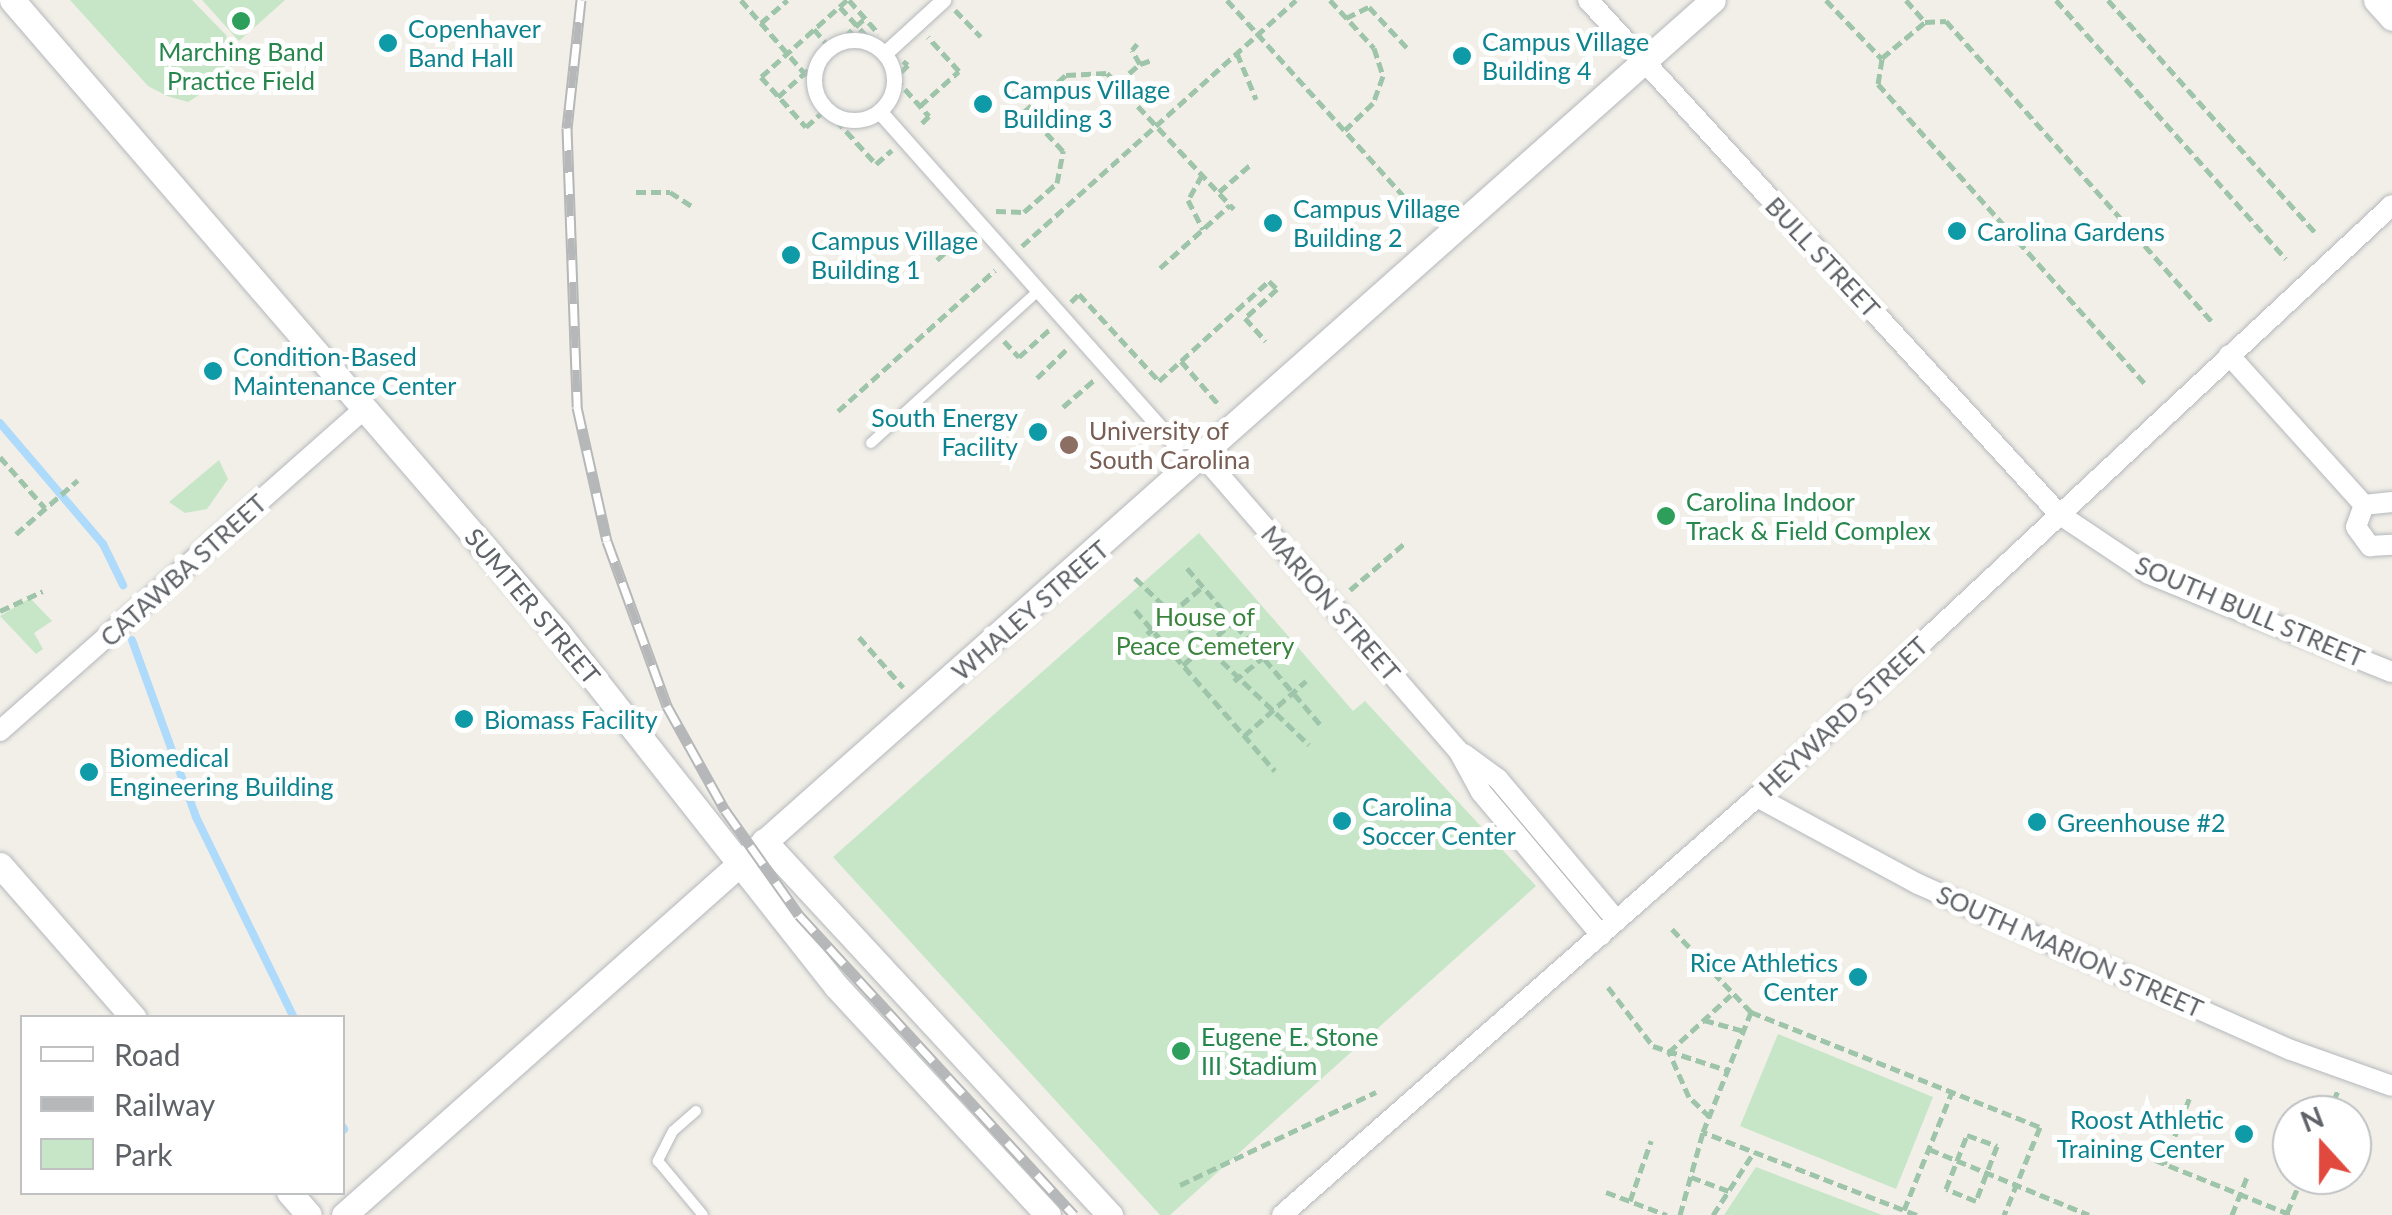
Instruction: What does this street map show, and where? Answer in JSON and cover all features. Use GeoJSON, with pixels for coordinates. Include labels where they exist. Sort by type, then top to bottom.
{"type":"FeatureCollection","features":[{"type":"Feature","properties":{"kind":"street","name":"SUMTER STREET"},"geometry":{"type":"LineString","coordinates":[[12,0],[559,634],[736,865],[836,986],[1048,1215]]}},
{"type":"Feature","properties":{"kind":"street"},"geometry":{"type":"LineString","coordinates":[[880,112],[842,119],[826,109],[809,78],[827,50],[848,40],[879,48],[945,0]]}},
{"type":"Feature","properties":{"kind":"street","name":"BULL STREET"},"geometry":{"type":"LineString","coordinates":[[1588,0],[2059,514]]}},
{"type":"Feature","properties":{"kind":"street","name":"WHALEY STREET"},"geometry":{"type":"LineString","coordinates":[[348,1214],[1713,0]]}},
{"type":"Feature","properties":{"kind":"street"},"geometry":{"type":"LineString","coordinates":[[2376,0],[2392,18]]}},
{"type":"Feature","properties":{"kind":"street"},"geometry":{"type":"LineString","coordinates":[[879,48],[895,83],[880,112]]}},
{"type":"Feature","properties":{"kind":"street"},"geometry":{"type":"LineString","coordinates":[[880,112],[1176,445]]}},
{"type":"Feature","properties":{"kind":"street","name":"HEYWARD STREET"},"geometry":{"type":"LineString","coordinates":[[1282,1215],[1757,797],[2392,205]]}},
{"type":"Feature","properties":{"kind":"street"},"geometry":{"type":"LineString","coordinates":[[2229,355],[2364,505]]}},
{"type":"Feature","properties":{"kind":"street","name":"CATAWBA STREET"},"geometry":{"type":"LineString","coordinates":[[0,731],[364,409]]}},
{"type":"Feature","properties":{"kind":"street","name":"MARION STREET"},"geometry":{"type":"LineString","coordinates":[[1203,456],[1458,750],[1498,779],[1617,921]]}},
{"type":"Feature","properties":{"kind":"street"},"geometry":{"type":"LineString","coordinates":[[2364,505],[2392,502]]}},
{"type":"Feature","properties":{"kind":"street"},"geometry":{"type":"LineString","coordinates":[[2364,505],[2356,519],[2358,535],[2370,546],[2392,545]]}},
{"type":"Feature","properties":{"kind":"street","name":"SOUTH BULL STREET"},"geometry":{"type":"LineString","coordinates":[[2059,514],[2149,574],[2392,672]]}},
{"type":"Feature","properties":{"kind":"street","name":"MARION STREET"},"geometry":{"type":"LineString","coordinates":[[1458,750],[1480,792],[1601,935]]}},
{"type":"Feature","properties":{"kind":"street","name":"SOUTH MARION STREET"},"geometry":{"type":"LineString","coordinates":[[1757,797],[1918,884],[2291,1050],[2392,1086]]}},
{"type":"Feature","properties":{"kind":"street"},"geometry":{"type":"LineString","coordinates":[[764,841],[1110,1215]]}},
{"type":"Feature","properties":{"kind":"street"},"geometry":{"type":"LineString","coordinates":[[0,864],[131,1015]]}},
{"type":"Feature","properties":{"kind":"street"},"geometry":{"type":"LineString","coordinates":[[292,1195],[309,1215]]}},
{"type":"Feature","properties":{"kind":"lane"},"geometry":{"type":"LineString","coordinates":[[872,443],[1039,290]]}},
{"type":"Feature","properties":{"kind":"lane"},"geometry":{"type":"LineString","coordinates":[[696,1111],[673,1131],[658,1160],[702,1215]]}},
{"type":"Feature","properties":{"kind":"path"},"geometry":{"type":"LineString","coordinates":[[761,24],[787,0]]}},
{"type":"Feature","properties":{"kind":"path"},"geometry":{"type":"LineString","coordinates":[[847,0],[761,77],[778,96],[809,78],[827,50],[865,18]]}},
{"type":"Feature","properties":{"kind":"path"},"geometry":{"type":"LineString","coordinates":[[945,0],[981,37]]}},
{"type":"Feature","properties":{"kind":"path"},"geometry":{"type":"LineString","coordinates":[[1227,0],[1428,223]]}},
{"type":"Feature","properties":{"kind":"path"},"geometry":{"type":"LineString","coordinates":[[838,411],[1296,0]]}},
{"type":"Feature","properties":{"kind":"path"},"geometry":{"type":"LineString","coordinates":[[1330,0],[1374,48],[1383,76],[1374,103],[1344,130]]}},
{"type":"Feature","properties":{"kind":"path"},"geometry":{"type":"LineString","coordinates":[[1826,0],[1882,58]]}},
{"type":"Feature","properties":{"kind":"path"},"geometry":{"type":"LineString","coordinates":[[1906,0],[1925,22]]}},
{"type":"Feature","properties":{"kind":"path"},"geometry":{"type":"LineString","coordinates":[[2056,0],[2286,258]]}},
{"type":"Feature","properties":{"kind":"path"},"geometry":{"type":"LineString","coordinates":[[2108,0],[2315,232]]}},
{"type":"Feature","properties":{"kind":"path"},"geometry":{"type":"LineString","coordinates":[[742,1],[809,78]]}},
{"type":"Feature","properties":{"kind":"path"},"geometry":{"type":"LineString","coordinates":[[840,7],[879,48]]}},
{"type":"Feature","properties":{"kind":"path"},"geometry":{"type":"LineString","coordinates":[[1346,18],[1369,7],[1410,51]]}},
{"type":"Feature","properties":{"kind":"path"},"geometry":{"type":"LineString","coordinates":[[2145,384],[1878,84],[1882,58],[1925,22],[1946,21],[2213,323]]}},
{"type":"Feature","properties":{"kind":"path"},"geometry":{"type":"LineString","coordinates":[[916,24],[959,70],[920,106]]}},
{"type":"Feature","properties":{"kind":"path"},"geometry":{"type":"LineString","coordinates":[[814,30],[827,50]]}},
{"type":"Feature","properties":{"kind":"path"},"geometry":{"type":"LineString","coordinates":[[1138,44],[1132,50],[1140,64]]}},
{"type":"Feature","properties":{"kind":"path"},"geometry":{"type":"LineString","coordinates":[[1237,53],[1256,99]]}},
{"type":"Feature","properties":{"kind":"path"},"geometry":{"type":"LineString","coordinates":[[1118,82],[1140,64],[1152,60]]}},
{"type":"Feature","properties":{"kind":"path"},"geometry":{"type":"LineString","coordinates":[[937,260],[991,210],[1024,212],[1057,183],[1063,151],[1024,111],[1076,71],[1107,73],[1118,82],[1232,207],[1160,268]]}},
{"type":"Feature","properties":{"kind":"path"},"geometry":{"type":"LineString","coordinates":[[1218,192],[1250,166]]}},
{"type":"Feature","properties":{"kind":"path"},"geometry":{"type":"LineString","coordinates":[[1202,174],[1188,200],[1203,229]]}},
{"type":"Feature","properties":{"kind":"path"},"geometry":{"type":"LineString","coordinates":[[636,192],[670,192],[693,206]]}},
{"type":"Feature","properties":{"kind":"path"},"geometry":{"type":"LineString","coordinates":[[1075,298],[1080,294],[1158,381],[1269,281],[1277,290],[1245,318],[1266,341]]}},
{"type":"Feature","properties":{"kind":"path"},"geometry":{"type":"LineString","coordinates":[[995,331],[1019,357],[1063,317]]}},
{"type":"Feature","properties":{"kind":"path"},"geometry":{"type":"LineString","coordinates":[[1036,378],[1080,336]]}},
{"type":"Feature","properties":{"kind":"path"},"geometry":{"type":"LineString","coordinates":[[1181,361],[1220,406]]}},
{"type":"Feature","properties":{"kind":"path"},"geometry":{"type":"LineString","coordinates":[[1064,408],[1108,368]]}},
{"type":"Feature","properties":{"kind":"path"},"geometry":{"type":"LineString","coordinates":[[0,457],[44,508]]}},
{"type":"Feature","properties":{"kind":"path"},"geometry":{"type":"LineString","coordinates":[[16,534],[78,480]]}},
{"type":"Feature","properties":{"kind":"path"},"geometry":{"type":"LineString","coordinates":[[1350,590],[1406,542]]}},
{"type":"Feature","properties":{"kind":"path"},"geometry":{"type":"LineString","coordinates":[[1187,568],[1320,724]]}},
{"type":"Feature","properties":{"kind":"path"},"geometry":{"type":"LineString","coordinates":[[1136,578],[1236,679],[1309,745]]}},
{"type":"Feature","properties":{"kind":"path"},"geometry":{"type":"LineString","coordinates":[[1150,632],[1203,587]]}},
{"type":"Feature","properties":{"kind":"path"},"geometry":{"type":"LineString","coordinates":[[0,611],[43,590]]}},
{"type":"Feature","properties":{"kind":"path"},"geometry":{"type":"LineString","coordinates":[[1135,610],[1150,632],[1275,771]]}},
{"type":"Feature","properties":{"kind":"path"},"geometry":{"type":"LineString","coordinates":[[1183,665],[1246,612]]}},
{"type":"Feature","properties":{"kind":"path"},"geometry":{"type":"LineString","coordinates":[[858,637],[903,687]]}},
{"type":"Feature","properties":{"kind":"path"},"geometry":{"type":"LineString","coordinates":[[1236,679],[1263,657]]}},
{"type":"Feature","properties":{"kind":"path"},"geometry":{"type":"LineString","coordinates":[[1244,736],[1306,681]]}},
{"type":"Feature","properties":{"kind":"path"},"geometry":{"type":"LineString","coordinates":[[1672,929],[1751,1012],[2040,1126],[2004,1215]]}},
{"type":"Feature","properties":{"kind":"path"},"geometry":{"type":"LineString","coordinates":[[1608,987],[1653,1046],[1728,1070]]}},
{"type":"Feature","properties":{"kind":"path"},"geometry":{"type":"LineString","coordinates":[[1669,1052],[1731,995]]}},
{"type":"Feature","properties":{"kind":"path"},"geometry":{"type":"LineString","coordinates":[[1680,1215],[1704,1132],[1751,1012]]}},
{"type":"Feature","properties":{"kind":"path"},"geometry":{"type":"LineString","coordinates":[[1704,1020],[1744,1031]]}},
{"type":"Feature","properties":{"kind":"path"},"geometry":{"type":"LineString","coordinates":[[1669,1052],[1689,1097],[1710,1117]]}},
{"type":"Feature","properties":{"kind":"path"},"geometry":{"type":"LineString","coordinates":[[1180,1185],[1376,1092]]}},
{"type":"Feature","properties":{"kind":"path"},"geometry":{"type":"LineString","coordinates":[[1904,1210],[1952,1092]]}},
{"type":"Feature","properties":{"kind":"path"},"geometry":{"type":"LineString","coordinates":[[2164,1164],[2191,1094]]}},
{"type":"Feature","properties":{"kind":"path"},"geometry":{"type":"LineString","coordinates":[[1704,1132],[1917,1215]]}},
{"type":"Feature","properties":{"kind":"path"},"geometry":{"type":"LineString","coordinates":[[1967,1135],[1997,1146],[1986,1173],[1976,1200],[1946,1189],[1967,1135]]}},
{"type":"Feature","properties":{"kind":"path"},"geometry":{"type":"LineString","coordinates":[[1630,1201],[1650,1141]]}},
{"type":"Feature","properties":{"kind":"path"},"geometry":{"type":"LineString","coordinates":[[1929,1150],[2089,1215]]}},
{"type":"Feature","properties":{"kind":"path"},"geometry":{"type":"LineString","coordinates":[[1713,1215],[1754,1152]]}},
{"type":"Feature","properties":{"kind":"path"},"geometry":{"type":"LineString","coordinates":[[2155,1160],[2290,1214]]}},
{"type":"Feature","properties":{"kind":"path"},"geometry":{"type":"LineString","coordinates":[[1690,1176],[1729,1191]]}},
{"type":"Feature","properties":{"kind":"path"},"geometry":{"type":"LineString","coordinates":[[2232,1215],[2247,1177]]}},
{"type":"Feature","properties":{"kind":"path"},"geometry":{"type":"LineString","coordinates":[[1606,1192],[1667,1215]]}},
{"type":"Feature","properties":{"kind":"green space"},"geometry":{"type":"Polygon","coordinates":[[[70,0],[192,0],[226,35],[233,61],[229,76],[188,102],[167,96],[148,86],[70,0]]]}},
{"type":"Feature","properties":{"kind":"green space","name":"Marching Band Practice Field"},"geometry":{"type":"Polygon","coordinates":[[[202,0],[285,0],[239,41],[202,0]]]}},
{"type":"Feature","properties":{"kind":"green space"},"geometry":{"type":"Polygon","coordinates":[[[219,460],[228,479],[207,509],[185,513],[169,502],[219,460]]]}},
{"type":"Feature","properties":{"kind":"green space","name":"Eugene E. Stone III Stadium"},"geometry":{"type":"Polygon","coordinates":[[[1199,533],[1353,711],[1365,701],[1536,886],[1170,1215],[1160,1215],[833,857],[1199,533]]]}},
{"type":"Feature","properties":{"kind":"green space"},"geometry":{"type":"Polygon","coordinates":[[[30,598],[52,621],[34,633],[43,649],[36,654],[0,616],[30,598]]]}},
{"type":"Feature","properties":{"kind":"green space"},"geometry":{"type":"Polygon","coordinates":[[[1778,1034],[1933,1097],[1896,1189],[1740,1126],[1778,1034]]]}},
{"type":"Feature","properties":{"kind":"green space"},"geometry":{"type":"Polygon","coordinates":[[[1756,1167],[1882,1215],[1724,1215],[1756,1167]]]}},
{"type":"Feature","properties":{"kind":"waterway"},"geometry":{"type":"LineString","coordinates":[[0,423],[103,544],[123,585]]}},
{"type":"Feature","properties":{"kind":"waterway"},"geometry":{"type":"LineString","coordinates":[[132,640],[196,817],[293,1015]]}},
{"type":"Feature","properties":{"kind":"railway"},"geometry":{"type":"LineString","coordinates":[[581,0],[567,128],[577,407],[607,541],[667,706],[725,810],[799,915],[1074,1215]]}},
{"type":"Feature","properties":{"kind":"place","name":"Marching Band Practice Field"},"geometry":{"type":"Point","coordinates":[241,21]}},
{"type":"Feature","properties":{"kind":"place","name":"Copenhaver Band Hall"},"geometry":{"type":"Point","coordinates":[388,43]}},
{"type":"Feature","properties":{"kind":"place","name":"Campus Village Building 4"},"geometry":{"type":"Point","coordinates":[1462,56]}},
{"type":"Feature","properties":{"kind":"place","name":"Campus Village Building 3"},"geometry":{"type":"Point","coordinates":[983,104]}},
{"type":"Feature","properties":{"kind":"place","name":"Campus Village Building 2"},"geometry":{"type":"Point","coordinates":[1273,223]}},
{"type":"Feature","properties":{"kind":"place","name":"Carolina Gardens"},"geometry":{"type":"Point","coordinates":[1957,231]}},
{"type":"Feature","properties":{"kind":"place","name":"Campus Village Building 1"},"geometry":{"type":"Point","coordinates":[791,255]}},
{"type":"Feature","properties":{"kind":"place","name":"Condition-Based Maintenance Center"},"geometry":{"type":"Point","coordinates":[213,371]}},
{"type":"Feature","properties":{"kind":"place","name":"South Energy Facility"},"geometry":{"type":"Point","coordinates":[1038,432]}},
{"type":"Feature","properties":{"kind":"place","name":"University of South Carolina"},"geometry":{"type":"Point","coordinates":[1069,445]}},
{"type":"Feature","properties":{"kind":"place","name":"Carolina Indoor Track & Field Complex"},"geometry":{"type":"Point","coordinates":[1666,516]}},
{"type":"Feature","properties":{"kind":"place","name":"Biomass Facility"},"geometry":{"type":"Point","coordinates":[464,719]}},
{"type":"Feature","properties":{"kind":"place","name":"Biomedical Engineering Building"},"geometry":{"type":"Point","coordinates":[89,772]}},
{"type":"Feature","properties":{"kind":"place","name":"Carolina Soccer Center"},"geometry":{"type":"Point","coordinates":[1342,821]}},
{"type":"Feature","properties":{"kind":"place","name":"Greenhouse #2"},"geometry":{"type":"Point","coordinates":[2037,822]}},
{"type":"Feature","properties":{"kind":"place","name":"Rice Athletics Center"},"geometry":{"type":"Point","coordinates":[1858,977]}},
{"type":"Feature","properties":{"kind":"place","name":"Eugene E. Stone III Stadium"},"geometry":{"type":"Point","coordinates":[1181,1051]}},
{"type":"Feature","properties":{"kind":"place","name":"Roost Athletic Training Center"},"geometry":{"type":"Point","coordinates":[2244,1134]}},
{"type":"Feature","properties":{"kind":"park label","name":"House of Peace Cemetery"},"geometry":{"type":"Point","coordinates":[1205,632]}}]}
